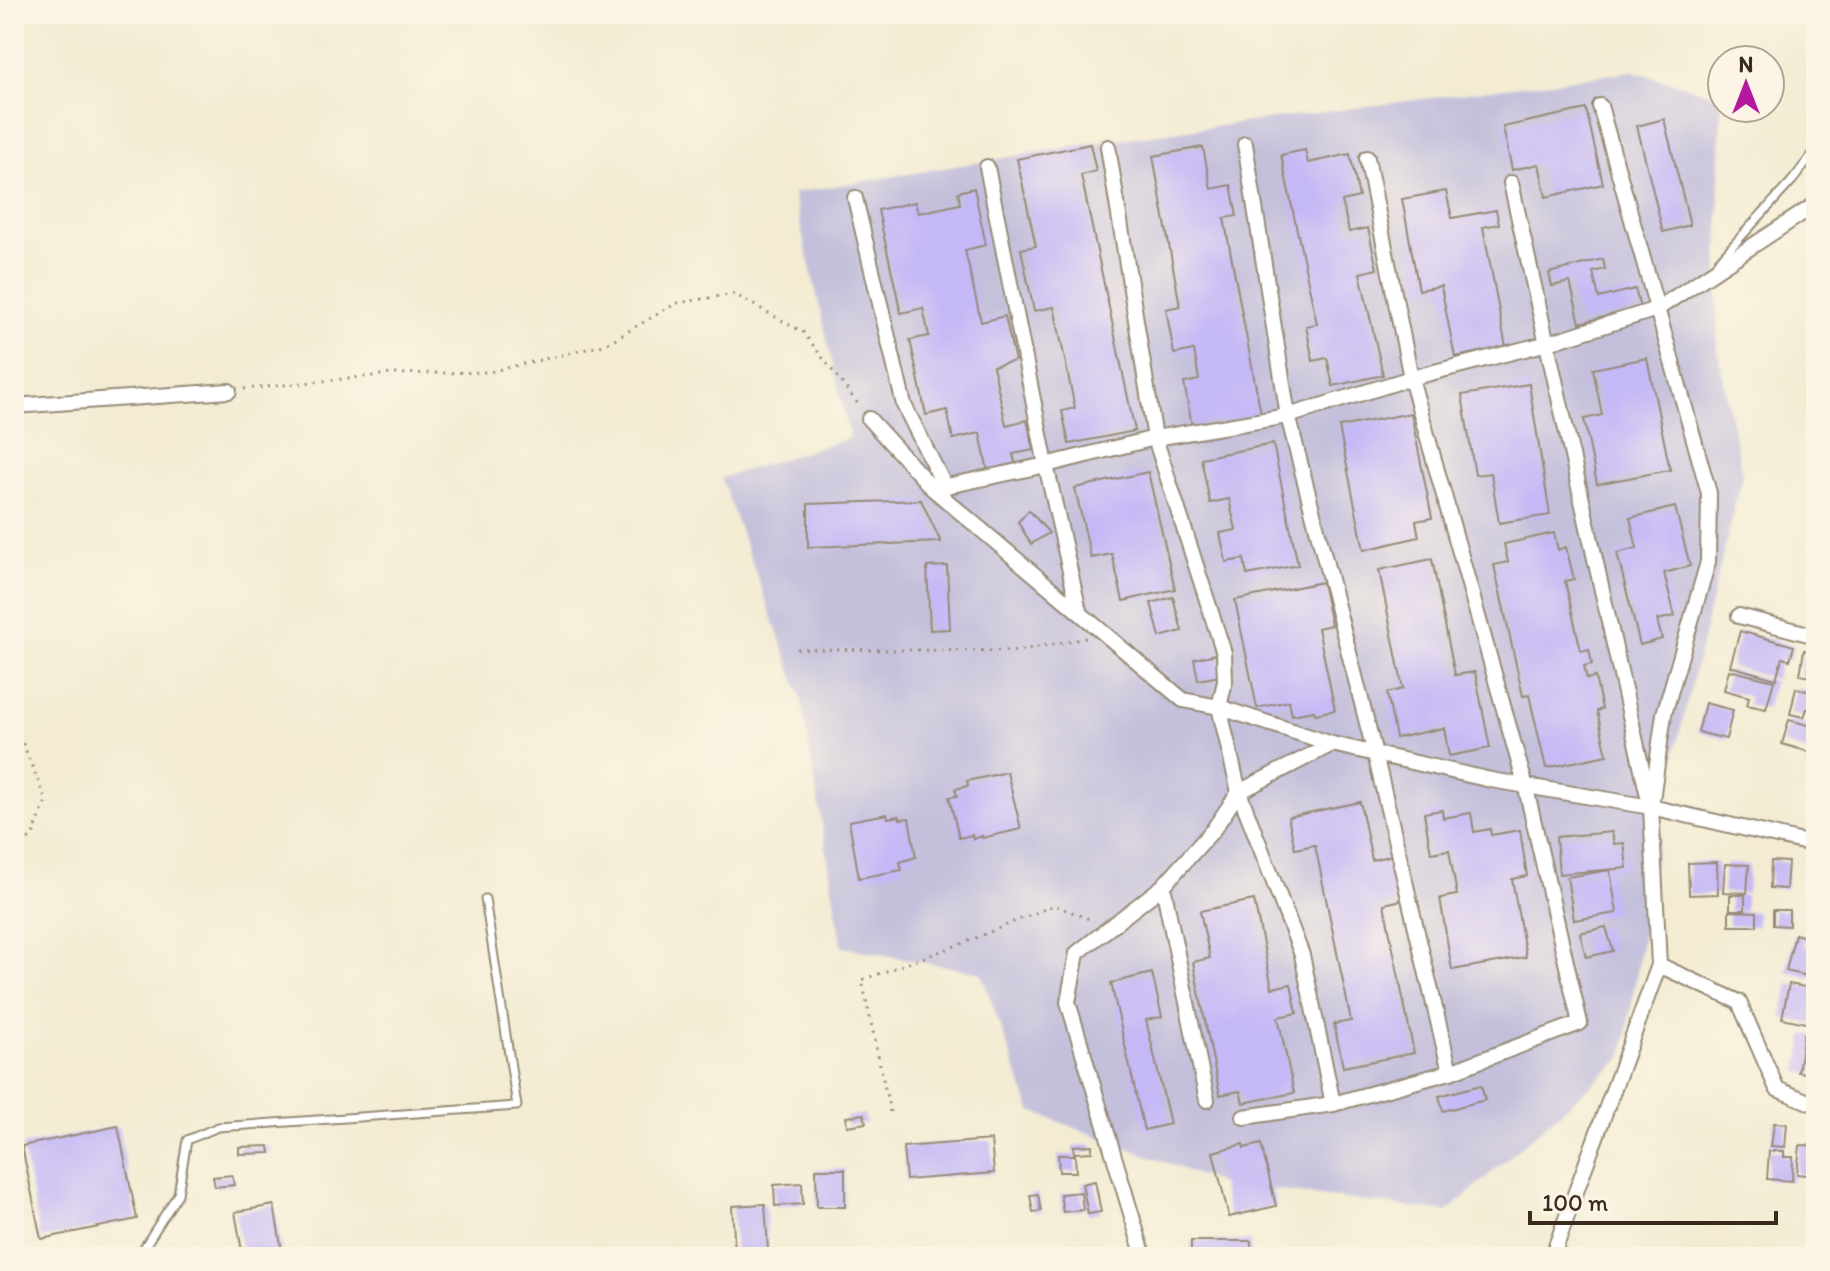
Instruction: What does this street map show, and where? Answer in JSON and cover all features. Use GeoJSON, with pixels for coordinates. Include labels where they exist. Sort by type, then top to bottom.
{"type":"FeatureCollection","features":[{"type":"Feature","properties":{"kind":"street"},"geometry":{"type":"LineString","coordinates":[[1600,106],[1709,493],[1708,562],[1664,714],[1651,807]]}},
{"type":"Feature","properties":{"kind":"street"},"geometry":{"type":"LineString","coordinates":[[1245,144],[1288,416],[1375,754],[1450,1072]]}},
{"type":"Feature","properties":{"kind":"street"},"geometry":{"type":"LineString","coordinates":[[1108,147],[1155,438],[1224,653],[1225,681],[1219,707],[1239,792],[1302,955],[1333,1104]]}},
{"type":"Feature","properties":{"kind":"street"},"geometry":{"type":"LineString","coordinates":[[1244,1117],[1333,1104],[1450,1072],[1580,1023],[1525,784],[1411,378],[1367,158]]}},
{"type":"Feature","properties":{"kind":"street"},"geometry":{"type":"LineString","coordinates":[[987,167],[1046,465],[1079,611]]}},
{"type":"Feature","properties":{"kind":"street"},"geometry":{"type":"LineString","coordinates":[[1511,183],[1651,807],[1659,965],[1552,1257]]}},
{"type":"Feature","properties":{"kind":"street"},"geometry":{"type":"LineString","coordinates":[[855,198],[904,405],[939,488]]}},
{"type":"Feature","properties":{"kind":"street"},"geometry":{"type":"LineString","coordinates":[[939,488],[1155,438],[1288,416],[1657,309],[1816,204]]}},
{"type":"Feature","properties":{"kind":"street"},"geometry":{"type":"LineString","coordinates":[[14,406],[229,391]]}},
{"type":"Feature","properties":{"kind":"street"},"geometry":{"type":"LineString","coordinates":[[869,419],[939,488],[1183,700],[1219,707],[1332,744],[1375,754],[1491,780],[1651,807],[1816,845]]}},
{"type":"Feature","properties":{"kind":"street"},"geometry":{"type":"LineString","coordinates":[[1739,616],[1816,636]]}},
{"type":"Feature","properties":{"kind":"street"},"geometry":{"type":"LineString","coordinates":[[1144,1257],[1068,1002],[1077,953],[1163,886],[1213,830],[1239,792],[1332,744]]}},
{"type":"Feature","properties":{"kind":"street"},"geometry":{"type":"LineString","coordinates":[[1163,886],[1207,1100]]}},
{"type":"Feature","properties":{"kind":"street"},"geometry":{"type":"LineString","coordinates":[[1659,965],[1739,1002],[1777,1089],[1816,1105]]}},
{"type":"Feature","properties":{"kind":"lane"},"geometry":{"type":"LineString","coordinates":[[1701,280],[1792,181],[1816,150]]}},
{"type":"Feature","properties":{"kind":"lane"},"geometry":{"type":"LineString","coordinates":[[138,1257],[178,1194],[187,1140],[218,1127],[517,1106],[485,899]]}},
{"type":"Feature","properties":{"kind":"path"},"geometry":{"type":"LineString","coordinates":[[229,391],[392,374],[489,372],[604,345],[677,303],[734,294],[803,332],[869,419]]}},
{"type":"Feature","properties":{"kind":"path"},"geometry":{"type":"LineString","coordinates":[[797,649],[1016,651],[1106,634]]}},
{"type":"Feature","properties":{"kind":"path"},"geometry":{"type":"LineString","coordinates":[[14,721],[46,801],[32,838],[14,845]]}},
{"type":"Feature","properties":{"kind":"path"},"geometry":{"type":"LineString","coordinates":[[890,1112],[862,980],[966,942],[1054,905],[1111,927]]}},
{"type":"Feature","properties":{"kind":"shaded area"},"geometry":{"type":"Polygon","coordinates":[[[1633,71],[1706,93],[1706,124],[1721,124],[1717,346],[1742,475],[1668,781],[1623,1057],[1447,1212],[1219,1183],[1031,1111],[981,973],[842,947],[801,697],[721,478],[850,438],[793,193],[1106,141],[1633,71]]]}},
{"type":"Feature","properties":{"kind":"building"},"geometry":{"type":"Polygon","coordinates":[[[1586,109],[1603,184],[1546,197],[1539,164],[1512,170],[1503,127],[1586,109]]]}},
{"type":"Feature","properties":{"kind":"building"},"geometry":{"type":"Polygon","coordinates":[[[1664,119],[1690,225],[1663,232],[1637,126],[1664,119]]]}},
{"type":"Feature","properties":{"kind":"building"},"geometry":{"type":"Polygon","coordinates":[[[1090,144],[1096,171],[1081,175],[1135,431],[1069,444],[1062,411],[1075,408],[1054,307],[1034,311],[1021,249],[1036,246],[1017,159],[1090,144]]]}},
{"type":"Feature","properties":{"kind":"building"},"geometry":{"type":"Polygon","coordinates":[[[1203,147],[1211,189],[1231,185],[1237,216],[1224,218],[1261,414],[1192,426],[1184,383],[1199,380],[1194,350],[1174,354],[1166,309],[1180,306],[1153,156],[1203,147]]]}},
{"type":"Feature","properties":{"kind":"building"},"geometry":{"type":"Polygon","coordinates":[[[1305,150],[1308,163],[1350,154],[1359,197],[1342,201],[1349,232],[1368,228],[1377,269],[1360,273],[1383,375],[1333,386],[1327,358],[1313,361],[1306,326],[1317,324],[1281,155],[1305,150]]]}},
{"type":"Feature","properties":{"kind":"building"},"geometry":{"type":"Polygon","coordinates":[[[974,188],[986,245],[965,250],[981,322],[1005,316],[1015,361],[993,366],[1006,425],[1027,420],[1034,450],[1013,454],[1017,470],[989,476],[980,433],[953,439],[947,410],[926,415],[910,340],[929,336],[923,308],[901,313],[878,210],[915,202],[918,213],[960,204],[958,192],[974,188]]]}},
{"type":"Feature","properties":{"kind":"building"},"geometry":{"type":"Polygon","coordinates":[[[1446,191],[1452,218],[1496,210],[1499,224],[1483,227],[1506,347],[1455,357],[1441,286],[1419,290],[1402,199],[1446,191]]]}},
{"type":"Feature","properties":{"kind":"building"},"geometry":{"type":"Polygon","coordinates":[[[1603,259],[1605,269],[1593,272],[1599,298],[1635,289],[1640,308],[1580,323],[1570,282],[1552,286],[1549,273],[1603,259]]]}},
{"type":"Feature","properties":{"kind":"building"},"geometry":{"type":"Polygon","coordinates":[[[1647,358],[1670,470],[1597,484],[1584,419],[1602,415],[1593,369],[1647,358]]]}},
{"type":"Feature","properties":{"kind":"building"},"geometry":{"type":"Polygon","coordinates":[[[1529,384],[1550,515],[1499,523],[1491,473],[1475,475],[1462,395],[1529,384]]]}},
{"type":"Feature","properties":{"kind":"building"},"geometry":{"type":"Polygon","coordinates":[[[1411,413],[1432,518],[1416,521],[1419,537],[1364,550],[1339,427],[1411,413]]]}},
{"type":"Feature","properties":{"kind":"building"},"geometry":{"type":"Polygon","coordinates":[[[1273,444],[1298,565],[1247,575],[1244,559],[1226,562],[1220,533],[1236,530],[1229,499],[1210,503],[1201,458],[1273,444]]]}},
{"type":"Feature","properties":{"kind":"building"},"geometry":{"type":"Polygon","coordinates":[[[1148,472],[1175,589],[1123,601],[1112,554],[1091,558],[1075,488],[1148,472]]]}},
{"type":"Feature","properties":{"kind":"building"},"geometry":{"type":"Polygon","coordinates":[[[921,500],[941,542],[808,547],[808,504],[921,500]]]}},
{"type":"Feature","properties":{"kind":"building"},"geometry":{"type":"Polygon","coordinates":[[[1675,507],[1690,566],[1664,573],[1675,616],[1657,620],[1662,639],[1640,645],[1617,553],[1637,548],[1630,518],[1675,507]]]}},
{"type":"Feature","properties":{"kind":"building"},"geometry":{"type":"Polygon","coordinates":[[[1029,510],[1049,533],[1031,544],[1018,522],[1029,510]]]}},
{"type":"Feature","properties":{"kind":"building"},"geometry":{"type":"Polygon","coordinates":[[[1554,533],[1558,550],[1566,547],[1574,579],[1565,581],[1581,651],[1589,649],[1592,664],[1584,666],[1587,679],[1595,677],[1602,709],[1597,711],[1607,755],[1546,768],[1529,695],[1523,696],[1494,565],[1508,562],[1504,544],[1554,533]]]}},
{"type":"Feature","properties":{"kind":"building"},"geometry":{"type":"Polygon","coordinates":[[[1432,559],[1455,675],[1475,672],[1490,748],[1449,756],[1444,728],[1396,738],[1387,693],[1403,689],[1379,570],[1432,559]]]}},
{"type":"Feature","properties":{"kind":"building"},"geometry":{"type":"Polygon","coordinates":[[[947,566],[950,629],[930,630],[927,567],[947,566]]]}},
{"type":"Feature","properties":{"kind":"building"},"geometry":{"type":"Polygon","coordinates":[[[1322,582],[1331,625],[1318,628],[1335,710],[1292,715],[1289,701],[1257,708],[1235,600],[1322,582]]]}},
{"type":"Feature","properties":{"kind":"building"},"geometry":{"type":"Polygon","coordinates":[[[1173,597],[1182,631],[1160,637],[1151,603],[1173,597]]]}},
{"type":"Feature","properties":{"kind":"building"},"geometry":{"type":"Polygon","coordinates":[[[1740,631],[1794,646],[1790,660],[1782,658],[1776,679],[1730,666],[1740,631]]]}},
{"type":"Feature","properties":{"kind":"building"},"geometry":{"type":"Polygon","coordinates":[[[1804,650],[1816,652],[1816,678],[1800,675],[1804,650]]]}},
{"type":"Feature","properties":{"kind":"building"},"geometry":{"type":"Polygon","coordinates":[[[1216,654],[1220,676],[1198,680],[1194,659],[1216,654]]]}},
{"type":"Feature","properties":{"kind":"building"},"geometry":{"type":"Polygon","coordinates":[[[1729,670],[1774,681],[1766,709],[1747,705],[1749,697],[1724,690],[1729,670]]]}},
{"type":"Feature","properties":{"kind":"building"},"geometry":{"type":"Polygon","coordinates":[[[1796,688],[1816,692],[1816,711],[1807,709],[1804,717],[1790,714],[1796,688]]]}},
{"type":"Feature","properties":{"kind":"building"},"geometry":{"type":"Polygon","coordinates":[[[1705,703],[1733,710],[1726,739],[1698,732],[1705,703]]]}},
{"type":"Feature","properties":{"kind":"building"},"geometry":{"type":"Polygon","coordinates":[[[1789,720],[1816,727],[1813,753],[1782,744],[1789,720]]]}},
{"type":"Feature","properties":{"kind":"building"},"geometry":{"type":"Polygon","coordinates":[[[1007,772],[1021,829],[982,838],[973,839],[972,835],[959,838],[949,797],[957,796],[955,789],[968,786],[967,781],[1007,772]]]}},
{"type":"Feature","properties":{"kind":"building"},"geometry":{"type":"Polygon","coordinates":[[[1816,800],[1816,832],[1809,831],[1816,800]]]}},
{"type":"Feature","properties":{"kind":"building"},"geometry":{"type":"Polygon","coordinates":[[[1360,802],[1372,860],[1393,855],[1402,900],[1384,904],[1414,1053],[1343,1067],[1334,1024],[1351,1021],[1315,845],[1295,849],[1288,817],[1360,802]]]}},
{"type":"Feature","properties":{"kind":"building"},"geometry":{"type":"Polygon","coordinates":[[[1442,810],[1443,818],[1471,813],[1474,832],[1490,829],[1491,835],[1520,830],[1527,876],[1512,879],[1526,957],[1452,970],[1440,898],[1457,895],[1449,850],[1431,853],[1424,813],[1442,810]]]}},
{"type":"Feature","properties":{"kind":"building"},"geometry":{"type":"Polygon","coordinates":[[[887,814],[888,818],[909,818],[916,857],[900,862],[902,870],[859,878],[849,821],[887,814]]]}},
{"type":"Feature","properties":{"kind":"building"},"geometry":{"type":"Polygon","coordinates":[[[1612,832],[1614,844],[1624,843],[1627,868],[1559,874],[1556,837],[1612,832]]]}},
{"type":"Feature","properties":{"kind":"building"},"geometry":{"type":"Polygon","coordinates":[[[1771,861],[1788,862],[1786,889],[1770,888],[1771,861]]]}},
{"type":"Feature","properties":{"kind":"building"},"geometry":{"type":"Polygon","coordinates":[[[1717,862],[1718,894],[1689,895],[1688,863],[1717,862]]]}},
{"type":"Feature","properties":{"kind":"building"},"geometry":{"type":"Polygon","coordinates":[[[1809,862],[1816,863],[1815,880],[1807,879],[1809,862]]]}},
{"type":"Feature","properties":{"kind":"building"},"geometry":{"type":"Polygon","coordinates":[[[1725,864],[1749,865],[1747,893],[1723,892],[1725,864]]]}},
{"type":"Feature","properties":{"kind":"building"},"geometry":{"type":"Polygon","coordinates":[[[1610,870],[1617,913],[1574,920],[1567,877],[1610,870]]]}},
{"type":"Feature","properties":{"kind":"building"},"geometry":{"type":"Polygon","coordinates":[[[1730,895],[1745,895],[1745,910],[1730,910],[1730,895]]]}},
{"type":"Feature","properties":{"kind":"building"},"geometry":{"type":"Polygon","coordinates":[[[1254,900],[1272,988],[1291,984],[1297,1013],[1278,1017],[1294,1093],[1243,1103],[1240,1091],[1220,1095],[1193,962],[1210,958],[1200,911],[1254,900]]]}},
{"type":"Feature","properties":{"kind":"building"},"geometry":{"type":"Polygon","coordinates":[[[1773,910],[1789,910],[1789,926],[1773,925],[1773,910]]]}},
{"type":"Feature","properties":{"kind":"building"},"geometry":{"type":"Polygon","coordinates":[[[1729,911],[1757,912],[1757,926],[1729,926],[1729,911]]]}},
{"type":"Feature","properties":{"kind":"building"},"geometry":{"type":"Polygon","coordinates":[[[1606,927],[1613,951],[1586,957],[1580,933],[1606,927]]]}},
{"type":"Feature","properties":{"kind":"building"},"geometry":{"type":"Polygon","coordinates":[[[1795,934],[1806,937],[1804,946],[1816,949],[1816,978],[1786,971],[1795,934]]]}},
{"type":"Feature","properties":{"kind":"building"},"geometry":{"type":"Polygon","coordinates":[[[1152,973],[1162,1017],[1146,1020],[1170,1124],[1144,1130],[1111,983],[1152,973]]]}},
{"type":"Feature","properties":{"kind":"building"},"geometry":{"type":"Polygon","coordinates":[[[1789,984],[1816,989],[1816,1025],[1782,1018],[1789,984]]]}},
{"type":"Feature","properties":{"kind":"building"},"geometry":{"type":"Polygon","coordinates":[[[1804,1034],[1816,1036],[1813,1074],[1798,1072],[1804,1034]]]}},
{"type":"Feature","properties":{"kind":"building"},"geometry":{"type":"Polygon","coordinates":[[[1481,1085],[1485,1100],[1443,1111],[1439,1096],[1481,1085]]]}},
{"type":"Feature","properties":{"kind":"building"},"geometry":{"type":"Polygon","coordinates":[[[864,1114],[866,1123],[847,1126],[846,1117],[864,1114]]]}},
{"type":"Feature","properties":{"kind":"building"},"geometry":{"type":"Polygon","coordinates":[[[1774,1123],[1787,1124],[1785,1147],[1771,1146],[1774,1123]]]}},
{"type":"Feature","properties":{"kind":"building"},"geometry":{"type":"Polygon","coordinates":[[[118,1126],[137,1219],[41,1239],[22,1146],[118,1126]]]}},
{"type":"Feature","properties":{"kind":"building"},"geometry":{"type":"Polygon","coordinates":[[[991,1140],[994,1173],[906,1180],[903,1147],[991,1140]]]}},
{"type":"Feature","properties":{"kind":"building"},"geometry":{"type":"Polygon","coordinates":[[[1243,1144],[1244,1148],[1261,1144],[1276,1206],[1229,1217],[1213,1152],[1243,1144]]]}},
{"type":"Feature","properties":{"kind":"building"},"geometry":{"type":"Polygon","coordinates":[[[1092,1145],[1092,1152],[1074,1153],[1073,1146],[1092,1145]]]}},
{"type":"Feature","properties":{"kind":"building"},"geometry":{"type":"Polygon","coordinates":[[[1800,1145],[1816,1146],[1816,1176],[1797,1174],[1800,1145]]]}},
{"type":"Feature","properties":{"kind":"building"},"geometry":{"type":"Polygon","coordinates":[[[269,1146],[270,1153],[239,1154],[239,1147],[269,1146]]]}},
{"type":"Feature","properties":{"kind":"building"},"geometry":{"type":"Polygon","coordinates":[[[1769,1151],[1784,1151],[1784,1157],[1793,1157],[1792,1181],[1767,1179],[1769,1151]]]}},
{"type":"Feature","properties":{"kind":"building"},"geometry":{"type":"Polygon","coordinates":[[[1058,1155],[1075,1155],[1076,1172],[1059,1172],[1058,1155]]]}},
{"type":"Feature","properties":{"kind":"building"},"geometry":{"type":"Polygon","coordinates":[[[816,1169],[845,1169],[845,1207],[817,1207],[816,1169]]]}},
{"type":"Feature","properties":{"kind":"building"},"geometry":{"type":"Polygon","coordinates":[[[232,1175],[234,1185],[215,1187],[213,1177],[232,1175]]]}},
{"type":"Feature","properties":{"kind":"building"},"geometry":{"type":"Polygon","coordinates":[[[1095,1181],[1101,1212],[1088,1214],[1082,1184],[1095,1181]]]}},
{"type":"Feature","properties":{"kind":"building"},"geometry":{"type":"Polygon","coordinates":[[[802,1183],[803,1204],[775,1206],[774,1185],[802,1183]]]}},
{"type":"Feature","properties":{"kind":"building"},"geometry":{"type":"Polygon","coordinates":[[[1081,1192],[1083,1210],[1063,1212],[1060,1194],[1081,1192]]]}},
{"type":"Feature","properties":{"kind":"building"},"geometry":{"type":"Polygon","coordinates":[[[1038,1194],[1041,1211],[1033,1212],[1030,1195],[1038,1194]]]}},
{"type":"Feature","properties":{"kind":"building"},"geometry":{"type":"Polygon","coordinates":[[[765,1204],[768,1249],[735,1251],[732,1206],[765,1204]]]}},
{"type":"Feature","properties":{"kind":"building"},"geometry":{"type":"Polygon","coordinates":[[[274,1205],[282,1251],[243,1257],[235,1212],[274,1205]]]}},
{"type":"Feature","properties":{"kind":"building"},"geometry":{"type":"Polygon","coordinates":[[[1191,1241],[1251,1241],[1251,1257],[1191,1257],[1191,1241]]]}},
{"type":"Feature","properties":{"kind":"building"},"geometry":{"type":"Polygon","coordinates":[[[582,1247],[583,1257],[546,1257],[547,1249],[582,1247]]]}}]}
